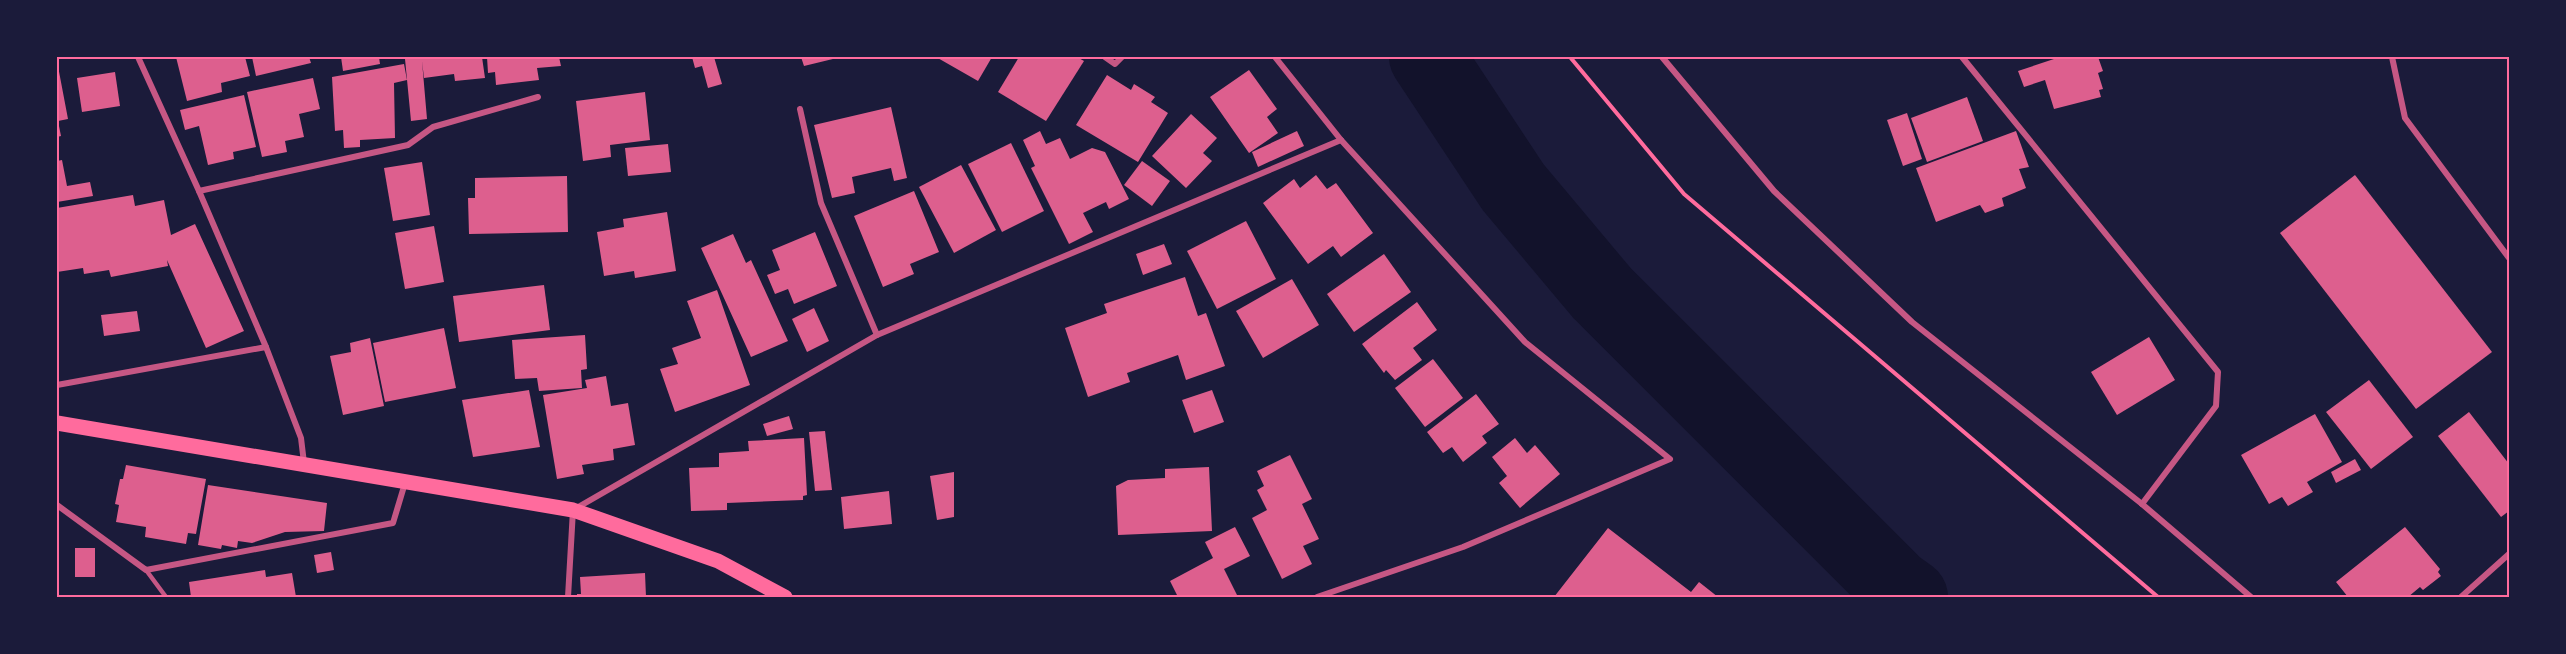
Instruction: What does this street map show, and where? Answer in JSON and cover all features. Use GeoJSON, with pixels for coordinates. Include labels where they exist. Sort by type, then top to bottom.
{"type":"FeatureCollection","features":[{"type":"Feature","properties":{"kind":"main road"},"geometry":{"type":"LineString","coordinates":[[57,423],[573,510],[717,561],[785,597]]}},
{"type":"Feature","properties":{"kind":"street"},"geometry":{"type":"LineString","coordinates":[[138,57],[266,347],[300,438],[304,465]]}},
{"type":"Feature","properties":{"kind":"street"},"geometry":{"type":"LineString","coordinates":[[1105,57],[1115,63],[1122,57]]}},
{"type":"Feature","properties":{"kind":"street"},"geometry":{"type":"LineString","coordinates":[[1275,57],[1341,140],[1525,342],[1670,459],[1463,547],[1317,597]]}},
{"type":"Feature","properties":{"kind":"street"},"geometry":{"type":"LineString","coordinates":[[1662,57],[1774,191],[1912,322],[2142,504],[2251,597]]}},
{"type":"Feature","properties":{"kind":"street"},"geometry":{"type":"LineString","coordinates":[[1962,57],[2218,372],[2216,406],[2142,504]]}},
{"type":"Feature","properties":{"kind":"street"},"geometry":{"type":"LineString","coordinates":[[2392,57],[2405,118],[2509,258]]}},
{"type":"Feature","properties":{"kind":"street"},"geometry":{"type":"LineString","coordinates":[[199,191],[408,145],[433,127],[538,97]]}},
{"type":"Feature","properties":{"kind":"street"},"geometry":{"type":"LineString","coordinates":[[800,109],[821,203],[877,335]]}},
{"type":"Feature","properties":{"kind":"street"},"geometry":{"type":"LineString","coordinates":[[568,597],[573,510],[877,335],[1341,140]]}},
{"type":"Feature","properties":{"kind":"street"},"geometry":{"type":"LineString","coordinates":[[57,385],[266,347]]}},
{"type":"Feature","properties":{"kind":"street"},"geometry":{"type":"LineString","coordinates":[[57,505],[146,570],[393,523],[405,483]]}},
{"type":"Feature","properties":{"kind":"street"},"geometry":{"type":"LineString","coordinates":[[2461,597],[2509,554]]}},
{"type":"Feature","properties":{"kind":"lane"},"geometry":{"type":"LineString","coordinates":[[146,570],[166,597]]}},
{"type":"Feature","properties":{"kind":"path"},"geometry":{"type":"LineString","coordinates":[[1570,57],[1684,194],[2158,597]]}},
{"type":"Feature","properties":{"kind":"building"},"geometry":{"type":"Polygon","coordinates":[[[176,57],[245,57],[250,76],[221,83],[222,92],[187,101],[176,57]]]}},
{"type":"Feature","properties":{"kind":"building"},"geometry":{"type":"Polygon","coordinates":[[[252,57],[309,57],[311,63],[256,76],[252,57]]]}},
{"type":"Feature","properties":{"kind":"building"},"geometry":{"type":"Polygon","coordinates":[[[341,57],[379,57],[380,64],[343,71],[341,57]]]}},
{"type":"Feature","properties":{"kind":"building"},"geometry":{"type":"Polygon","coordinates":[[[482,57],[485,78],[455,81],[454,74],[424,78],[422,61],[427,119],[411,121],[405,59],[482,57]]]}},
{"type":"Feature","properties":{"kind":"building"},"geometry":{"type":"Polygon","coordinates":[[[487,57],[559,57],[561,66],[537,68],[539,80],[496,85],[495,72],[488,73],[487,57]]]}},
{"type":"Feature","properties":{"kind":"building"},"geometry":{"type":"Polygon","coordinates":[[[692,57],[714,57],[722,84],[708,88],[702,66],[695,68],[692,57]]]}},
{"type":"Feature","properties":{"kind":"building"},"geometry":{"type":"Polygon","coordinates":[[[801,57],[837,57],[837,58],[804,66],[801,57]]]}},
{"type":"Feature","properties":{"kind":"building"},"geometry":{"type":"Polygon","coordinates":[[[936,57],[992,57],[978,81],[936,57]]]}},
{"type":"Feature","properties":{"kind":"building"},"geometry":{"type":"Polygon","coordinates":[[[1019,57],[1077,57],[1084,61],[1046,121],[998,92],[1019,57]]]}},
{"type":"Feature","properties":{"kind":"building"},"geometry":{"type":"Polygon","coordinates":[[[2060,57],[2098,57],[2103,71],[2098,73],[2103,89],[2099,90],[2101,97],[2054,109],[2045,80],[2024,87],[2018,71],[2060,57]]]}},
{"type":"Feature","properties":{"kind":"building"},"geometry":{"type":"Polygon","coordinates":[[[57,61],[68,119],[58,121],[61,136],[57,137],[57,61]]]}},
{"type":"Feature","properties":{"kind":"building"},"geometry":{"type":"Polygon","coordinates":[[[404,64],[407,80],[394,83],[395,138],[360,140],[360,147],[344,148],[343,130],[335,131],[332,77],[404,64]]]}},
{"type":"Feature","properties":{"kind":"building"},"geometry":{"type":"Polygon","coordinates":[[[1249,70],[1277,109],[1267,117],[1278,133],[1249,153],[1210,97],[1249,70]]]}},
{"type":"Feature","properties":{"kind":"building"},"geometry":{"type":"Polygon","coordinates":[[[115,72],[120,106],[82,112],[77,78],[115,72]]]}},
{"type":"Feature","properties":{"kind":"building"},"geometry":{"type":"Polygon","coordinates":[[[1107,75],[1131,90],[1134,84],[1155,97],[1151,102],[1168,113],[1138,162],[1076,125],[1107,75]]]}},
{"type":"Feature","properties":{"kind":"building"},"geometry":{"type":"Polygon","coordinates":[[[313,78],[320,109],[299,114],[304,137],[285,141],[287,152],[262,157],[247,92],[313,78]]]}},
{"type":"Feature","properties":{"kind":"building"},"geometry":{"type":"Polygon","coordinates":[[[645,92],[650,140],[610,145],[611,157],[583,161],[576,101],[645,92]]]}},
{"type":"Feature","properties":{"kind":"building"},"geometry":{"type":"Polygon","coordinates":[[[244,95],[256,147],[233,152],[234,159],[208,165],[199,126],[185,130],[180,110],[244,95]]]}},
{"type":"Feature","properties":{"kind":"building"},"geometry":{"type":"Polygon","coordinates":[[[1967,97],[1983,141],[1927,162],[1911,118],[1967,97]]]}},
{"type":"Feature","properties":{"kind":"building"},"geometry":{"type":"Polygon","coordinates":[[[891,107],[907,178],[894,181],[891,168],[852,177],[855,193],[832,198],[814,125],[891,107]]]}},
{"type":"Feature","properties":{"kind":"building"},"geometry":{"type":"Polygon","coordinates":[[[1907,113],[1922,159],[1903,166],[1887,120],[1907,113]]]}},
{"type":"Feature","properties":{"kind":"building"},"geometry":{"type":"Polygon","coordinates":[[[1191,114],[1217,138],[1203,153],[1212,161],[1186,188],[1152,156],[1191,114]]]}},
{"type":"Feature","properties":{"kind":"building"},"geometry":{"type":"Polygon","coordinates":[[[1040,131],[1046,144],[1060,138],[1070,159],[1092,148],[1105,152],[1129,199],[1109,209],[1106,202],[1083,213],[1093,232],[1069,244],[1031,168],[1035,166],[1023,140],[1040,131]]]}},
{"type":"Feature","properties":{"kind":"building"},"geometry":{"type":"Polygon","coordinates":[[[1297,131],[1304,146],[1258,167],[1252,152],[1297,131]]]}},
{"type":"Feature","properties":{"kind":"building"},"geometry":{"type":"Polygon","coordinates":[[[2016,131],[2029,167],[2019,169],[2026,188],[2002,198],[2004,206],[1985,213],[1980,205],[1936,222],[1916,168],[2016,131]]]}},
{"type":"Feature","properties":{"kind":"building"},"geometry":{"type":"Polygon","coordinates":[[[1011,143],[1044,211],[1002,232],[968,164],[1011,143]]]}},
{"type":"Feature","properties":{"kind":"building"},"geometry":{"type":"Polygon","coordinates":[[[668,144],[671,172],[628,176],[625,148],[668,144]]]}},
{"type":"Feature","properties":{"kind":"building"},"geometry":{"type":"Polygon","coordinates":[[[62,160],[67,186],[90,182],[93,196],[57,202],[57,161],[62,160]]]}},
{"type":"Feature","properties":{"kind":"building"},"geometry":{"type":"Polygon","coordinates":[[[1142,161],[1170,181],[1152,206],[1124,185],[1142,161]]]}},
{"type":"Feature","properties":{"kind":"building"},"geometry":{"type":"Polygon","coordinates":[[[422,162],[430,215],[393,221],[384,168],[422,162]]]}},
{"type":"Feature","properties":{"kind":"building"},"geometry":{"type":"Polygon","coordinates":[[[961,165],[996,230],[954,253],[919,187],[961,165]]]}},
{"type":"Feature","properties":{"kind":"building"},"geometry":{"type":"Polygon","coordinates":[[[1316,175],[1327,189],[1336,183],[1373,233],[1341,257],[1333,246],[1308,264],[1263,203],[1294,179],[1300,188],[1316,175]]]}},
{"type":"Feature","properties":{"kind":"building"},"geometry":{"type":"Polygon","coordinates":[[[2355,175],[2492,352],[2416,409],[2280,233],[2355,175]]]}},
{"type":"Feature","properties":{"kind":"building"},"geometry":{"type":"Polygon","coordinates":[[[567,176],[568,232],[469,234],[468,198],[475,198],[475,178],[567,176]]]}},
{"type":"Feature","properties":{"kind":"building"},"geometry":{"type":"Polygon","coordinates":[[[914,191],[939,252],[910,264],[914,274],[883,287],[854,216],[914,191]]]}},
{"type":"Feature","properties":{"kind":"building"},"geometry":{"type":"Polygon","coordinates":[[[133,195],[135,206],[164,200],[171,235],[195,224],[244,331],[206,348],[167,260],[168,266],[111,277],[109,270],[84,274],[83,268],[57,272],[57,208],[133,195]]]}},
{"type":"Feature","properties":{"kind":"building"},"geometry":{"type":"Polygon","coordinates":[[[667,212],[676,271],[635,278],[634,271],[604,276],[597,232],[624,227],[623,219],[667,212]]]}},
{"type":"Feature","properties":{"kind":"building"},"geometry":{"type":"Polygon","coordinates":[[[1246,221],[1276,279],[1217,309],[1187,251],[1246,221]]]}},
{"type":"Feature","properties":{"kind":"building"},"geometry":{"type":"Polygon","coordinates":[[[434,226],[444,282],[405,289],[395,233],[434,226]]]}},
{"type":"Feature","properties":{"kind":"building"},"geometry":{"type":"Polygon","coordinates":[[[815,232],[837,286],[794,304],[788,289],[775,294],[767,275],[780,270],[772,250],[815,232]]]}},
{"type":"Feature","properties":{"kind":"building"},"geometry":{"type":"Polygon","coordinates":[[[733,234],[746,263],[751,260],[788,341],[751,357],[701,248],[733,234]]]}},
{"type":"Feature","properties":{"kind":"building"},"geometry":{"type":"Polygon","coordinates":[[[1164,244],[1172,264],[1143,275],[1136,254],[1164,244]]]}},
{"type":"Feature","properties":{"kind":"building"},"geometry":{"type":"Polygon","coordinates":[[[1384,254],[1411,292],[1354,332],[1327,294],[1384,254]]]}},
{"type":"Feature","properties":{"kind":"building"},"geometry":{"type":"Polygon","coordinates":[[[1185,277],[1198,316],[1206,313],[1225,366],[1186,380],[1178,355],[1127,373],[1130,382],[1088,397],[1065,328],[1107,313],[1104,304],[1185,277]]]}},
{"type":"Feature","properties":{"kind":"building"},"geometry":{"type":"Polygon","coordinates":[[[1292,279],[1319,325],[1263,358],[1236,311],[1292,279]]]}},
{"type":"Feature","properties":{"kind":"building"},"geometry":{"type":"Polygon","coordinates":[[[544,285],[550,330],[459,342],[453,296],[544,285]]]}},
{"type":"Feature","properties":{"kind":"building"},"geometry":{"type":"Polygon","coordinates":[[[717,290],[750,385],[675,412],[660,369],[678,364],[672,348],[701,338],[687,301],[717,290]]]}},
{"type":"Feature","properties":{"kind":"building"},"geometry":{"type":"Polygon","coordinates":[[[1417,302],[1437,330],[1413,348],[1422,360],[1395,380],[1386,370],[1384,373],[1362,344],[1417,302]]]}},
{"type":"Feature","properties":{"kind":"building"},"geometry":{"type":"Polygon","coordinates":[[[814,308],[829,341],[807,352],[792,319],[814,308]]]}},
{"type":"Feature","properties":{"kind":"building"},"geometry":{"type":"Polygon","coordinates":[[[137,311],[140,331],[104,336],[101,315],[137,311]]]}},
{"type":"Feature","properties":{"kind":"building"},"geometry":{"type":"Polygon","coordinates":[[[444,328],[456,388],[385,402],[373,343],[444,328]]]}},
{"type":"Feature","properties":{"kind":"building"},"geometry":{"type":"Polygon","coordinates":[[[585,335],[587,369],[581,370],[582,388],[539,391],[537,378],[515,379],[512,340],[585,335]]]}},
{"type":"Feature","properties":{"kind":"building"},"geometry":{"type":"Polygon","coordinates":[[[2149,337],[2175,380],[2117,415],[2091,372],[2149,337]]]}},
{"type":"Feature","properties":{"kind":"building"},"geometry":{"type":"Polygon","coordinates":[[[370,338],[384,406],[343,415],[330,356],[351,352],[350,343],[370,338]]]}},
{"type":"Feature","properties":{"kind":"building"},"geometry":{"type":"Polygon","coordinates":[[[1433,359],[1463,398],[1425,427],[1395,388],[1433,359]]]}},
{"type":"Feature","properties":{"kind":"building"},"geometry":{"type":"Polygon","coordinates":[[[606,376],[611,406],[628,403],[635,445],[613,449],[614,460],[582,465],[584,474],[557,479],[543,395],[587,388],[585,380],[606,376]]]}},
{"type":"Feature","properties":{"kind":"building"},"geometry":{"type":"Polygon","coordinates":[[[2369,380],[2413,437],[2371,469],[2326,412],[2369,380]]]}},
{"type":"Feature","properties":{"kind":"building"},"geometry":{"type":"Polygon","coordinates":[[[529,390],[540,447],[473,457],[462,400],[529,390]]]}},
{"type":"Feature","properties":{"kind":"building"},"geometry":{"type":"Polygon","coordinates":[[[1212,390],[1224,422],[1194,433],[1182,400],[1212,390]]]}},
{"type":"Feature","properties":{"kind":"building"},"geometry":{"type":"Polygon","coordinates":[[[1476,394],[1499,424],[1482,436],[1487,443],[1463,462],[1452,447],[1443,453],[1427,432],[1476,394]]]}},
{"type":"Feature","properties":{"kind":"building"},"geometry":{"type":"Polygon","coordinates":[[[2469,412],[2509,464],[2509,511],[2501,517],[2438,436],[2469,412]]]}},
{"type":"Feature","properties":{"kind":"building"},"geometry":{"type":"Polygon","coordinates":[[[2315,414],[2342,462],[2307,482],[2313,492],[2288,506],[2282,497],[2269,504],[2241,455],[2315,414]]]}},
{"type":"Feature","properties":{"kind":"building"},"geometry":{"type":"Polygon","coordinates":[[[789,416],[793,429],[767,436],[763,424],[789,416]]]}},
{"type":"Feature","properties":{"kind":"building"},"geometry":{"type":"Polygon","coordinates":[[[825,431],[832,490],[815,491],[809,432],[825,431]]]}},
{"type":"Feature","properties":{"kind":"building"},"geometry":{"type":"Polygon","coordinates":[[[804,438],[807,495],[803,496],[803,500],[727,503],[727,510],[691,511],[689,468],[719,467],[719,453],[749,451],[748,441],[804,438]]]}},
{"type":"Feature","properties":{"kind":"building"},"geometry":{"type":"Polygon","coordinates":[[[1515,438],[1527,453],[1535,445],[1560,474],[1520,508],[1499,483],[1507,476],[1492,457],[1515,438]]]}},
{"type":"Feature","properties":{"kind":"building"},"geometry":{"type":"Polygon","coordinates":[[[1290,455],[1312,499],[1302,504],[1319,539],[1303,546],[1312,564],[1282,579],[1252,518],[1267,510],[1257,490],[1264,486],[1257,471],[1290,455]]]}},
{"type":"Feature","properties":{"kind":"building"},"geometry":{"type":"Polygon","coordinates":[[[2355,459],[2361,470],[2336,483],[2331,472],[2355,459]]]}},
{"type":"Feature","properties":{"kind":"building"},"geometry":{"type":"Polygon","coordinates":[[[126,465],[206,479],[196,534],[188,533],[186,544],[145,537],[146,527],[116,522],[119,505],[115,504],[120,479],[123,479],[126,465]]]}},
{"type":"Feature","properties":{"kind":"building"},"geometry":{"type":"Polygon","coordinates":[[[1209,467],[1212,531],[1118,535],[1116,486],[1128,480],[1165,478],[1165,469],[1209,467]]]}},
{"type":"Feature","properties":{"kind":"building"},"geometry":{"type":"Polygon","coordinates":[[[954,472],[954,517],[937,520],[930,476],[954,472]]]}},
{"type":"Feature","properties":{"kind":"building"},"geometry":{"type":"Polygon","coordinates":[[[208,485],[327,503],[324,531],[285,532],[252,543],[238,541],[237,548],[222,545],[221,549],[198,545],[208,485]]]}},
{"type":"Feature","properties":{"kind":"building"},"geometry":{"type":"Polygon","coordinates":[[[889,491],[892,524],[844,529],[841,497],[889,491]]]}},
{"type":"Feature","properties":{"kind":"building"},"geometry":{"type":"Polygon","coordinates":[[[1235,527],[1250,556],[1224,569],[1238,597],[1178,597],[1170,581],[1213,558],[1205,542],[1235,527]]]}},
{"type":"Feature","properties":{"kind":"building"},"geometry":{"type":"Polygon","coordinates":[[[2405,527],[2440,569],[2438,572],[2441,576],[2423,590],[2420,587],[2408,597],[2348,597],[2336,582],[2405,527]]]}},
{"type":"Feature","properties":{"kind":"building"},"geometry":{"type":"Polygon","coordinates":[[[1608,528],[1691,592],[1699,582],[1718,597],[1554,597],[1608,528]]]}},
{"type":"Feature","properties":{"kind":"building"},"geometry":{"type":"Polygon","coordinates":[[[75,548],[95,548],[95,577],[75,577],[75,548]]]}},
{"type":"Feature","properties":{"kind":"building"},"geometry":{"type":"Polygon","coordinates":[[[331,552],[334,570],[317,573],[314,555],[331,552]]]}},
{"type":"Feature","properties":{"kind":"building"},"geometry":{"type":"Polygon","coordinates":[[[265,570],[266,577],[292,573],[296,597],[191,597],[189,582],[265,570]]]}},
{"type":"Feature","properties":{"kind":"building"},"geometry":{"type":"Polygon","coordinates":[[[645,573],[646,597],[577,597],[577,594],[581,594],[580,577],[645,573]]]}},
{"type":"Feature","properties":{"kind":"waterway"},"geometry":{"type":"LineString","coordinates":[[1427,57],[1513,187],[1602,293],[1896,587],[1910,597]]}}]}
